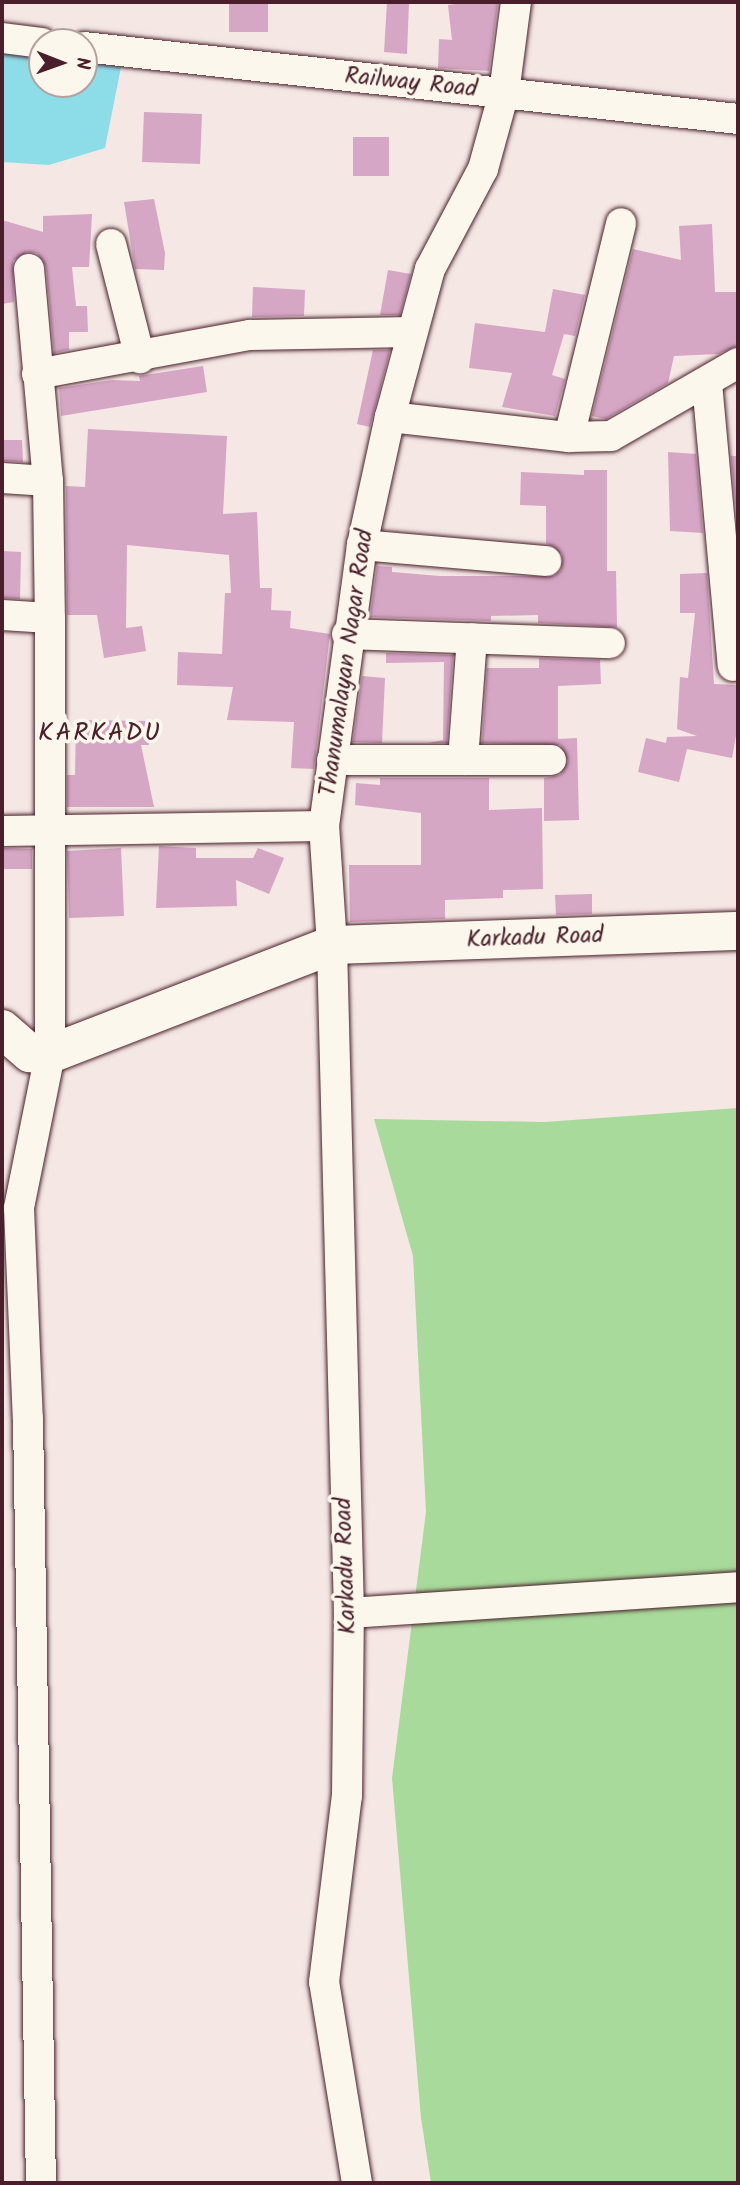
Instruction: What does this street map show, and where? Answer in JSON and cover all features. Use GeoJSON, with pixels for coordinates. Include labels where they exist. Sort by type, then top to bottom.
{"type":"FeatureCollection","features":[{"type":"Feature","properties":{"kind":"street","name":"Thanumalayan Nagar Road"},"geometry":{"type":"LineString","coordinates":[[332,944],[324,826],[347,634],[362,545],[390,416],[430,270],[483,169],[504,93],[516,2]]}},
{"type":"Feature","properties":{"kind":"street"},"geometry":{"type":"LineString","coordinates":[[2,38],[28,41]]}},
{"type":"Feature","properties":{"kind":"street","name":"Railway Road"},"geometry":{"type":"LineString","coordinates":[[98,49],[738,119]]}},
{"type":"Feature","properties":{"kind":"street"},"geometry":{"type":"LineString","coordinates":[[569,437],[621,223]]}},
{"type":"Feature","properties":{"kind":"street"},"geometry":{"type":"LineString","coordinates":[[111,244],[141,358]]}},
{"type":"Feature","properties":{"kind":"street"},"geometry":{"type":"LineString","coordinates":[[29,269],[16,303],[37,374],[48,481],[50,618],[50,1054],[19,1208],[29,1419],[41,2183]]}},
{"type":"Feature","properties":{"kind":"street"},"geometry":{"type":"LineString","coordinates":[[37,374],[141,358],[250,335],[411,332]]}},
{"type":"Feature","properties":{"kind":"street"},"geometry":{"type":"LineString","coordinates":[[390,416],[569,437],[611,436],[738,363]]}},
{"type":"Feature","properties":{"kind":"street"},"geometry":{"type":"LineString","coordinates":[[707,383],[733,666]]}},
{"type":"Feature","properties":{"kind":"street"},"geometry":{"type":"LineString","coordinates":[[2,478],[48,481]]}},
{"type":"Feature","properties":{"kind":"street"},"geometry":{"type":"LineString","coordinates":[[362,545],[546,561]]}},
{"type":"Feature","properties":{"kind":"street"},"geometry":{"type":"LineString","coordinates":[[2,615],[50,618]]}},
{"type":"Feature","properties":{"kind":"street"},"geometry":{"type":"LineString","coordinates":[[347,634],[610,643]]}},
{"type":"Feature","properties":{"kind":"street"},"geometry":{"type":"LineString","coordinates":[[463,760],[472,638]]}},
{"type":"Feature","properties":{"kind":"street"},"geometry":{"type":"LineString","coordinates":[[332,760],[551,760]]}},
{"type":"Feature","properties":{"kind":"street"},"geometry":{"type":"LineString","coordinates":[[2,831],[324,826]]}},
{"type":"Feature","properties":{"kind":"street","name":"Karkadu Road"},"geometry":{"type":"LineString","coordinates":[[50,1054],[332,944],[738,931]]}},
{"type":"Feature","properties":{"kind":"street","name":"Karkadu Road"},"geometry":{"type":"LineString","coordinates":[[332,944],[349,1613],[347,1796],[324,1982],[357,2183]]}},
{"type":"Feature","properties":{"kind":"street"},"geometry":{"type":"LineString","coordinates":[[2,1029],[30,1053],[50,1054]]}},
{"type":"Feature","properties":{"kind":"street"},"geometry":{"type":"LineString","coordinates":[[349,1613],[738,1587]]}},
{"type":"Feature","properties":{"kind":"green space"},"geometry":{"type":"Polygon","coordinates":[[[738,1108],[738,2183],[431,2183],[421,2118],[392,1778],[426,1512],[413,1256],[374,1119],[545,1122],[738,1108]]]}},
{"type":"Feature","properties":{"kind":"water"},"geometry":{"type":"Polygon","coordinates":[[[2,41],[28,44],[28,98],[98,98],[98,58],[121,67],[105,148],[49,165],[2,162],[2,41]]]}},
{"type":"Feature","properties":{"kind":"building"},"geometry":{"type":"Polygon","coordinates":[[[229,2],[268,2],[268,32],[229,32],[229,2]]]}},
{"type":"Feature","properties":{"kind":"building"},"geometry":{"type":"Polygon","coordinates":[[[387,2],[409,2],[407,54],[384,52],[387,2]]]}},
{"type":"Feature","properties":{"kind":"building"},"geometry":{"type":"Polygon","coordinates":[[[498,2],[489,71],[438,68],[439,39],[452,40],[448,5],[498,2]]]}},
{"type":"Feature","properties":{"kind":"building"},"geometry":{"type":"Polygon","coordinates":[[[144,112],[202,114],[200,164],[142,162],[144,112]]]}},
{"type":"Feature","properties":{"kind":"building"},"geometry":{"type":"Polygon","coordinates":[[[353,137],[389,137],[389,176],[353,176],[353,137]]]}},
{"type":"Feature","properties":{"kind":"building"},"geometry":{"type":"Polygon","coordinates":[[[154,199],[165,253],[164,270],[135,269],[124,202],[154,199]]]}},
{"type":"Feature","properties":{"kind":"building"},"geometry":{"type":"Polygon","coordinates":[[[92,214],[89,267],[72,267],[76,306],[87,306],[88,332],[69,332],[69,350],[54,353],[46,267],[37,253],[27,252],[13,261],[14,302],[2,304],[2,220],[43,232],[43,216],[92,214]]]}},
{"type":"Feature","properties":{"kind":"building"},"geometry":{"type":"Polygon","coordinates":[[[712,224],[715,292],[738,292],[738,346],[718,354],[674,356],[668,383],[606,419],[592,416],[633,249],[681,260],[679,226],[712,224]]]}},
{"type":"Feature","properties":{"kind":"building"},"geometry":{"type":"Polygon","coordinates":[[[388,270],[411,274],[400,315],[380,315],[388,270]]]}},
{"type":"Feature","properties":{"kind":"building"},"geometry":{"type":"Polygon","coordinates":[[[253,287],[305,290],[304,316],[252,317],[253,287]]]}},
{"type":"Feature","properties":{"kind":"building"},"geometry":{"type":"Polygon","coordinates":[[[553,289],[585,295],[575,336],[564,334],[552,375],[565,379],[555,416],[502,407],[512,373],[469,368],[475,323],[545,332],[553,289]]]}},
{"type":"Feature","properties":{"kind":"building"},"geometry":{"type":"Polygon","coordinates":[[[373,350],[390,350],[370,427],[357,424],[373,350]]]}},
{"type":"Feature","properties":{"kind":"building"},"geometry":{"type":"Polygon","coordinates":[[[203,366],[207,392],[61,416],[59,388],[112,380],[140,381],[139,376],[203,366]]]}},
{"type":"Feature","properties":{"kind":"building"},"geometry":{"type":"Polygon","coordinates":[[[88,429],[227,436],[223,514],[257,512],[260,588],[272,588],[271,610],[291,611],[290,628],[330,634],[314,769],[291,768],[294,722],[227,720],[233,687],[177,685],[178,652],[222,654],[225,593],[231,593],[229,555],[127,545],[126,628],[142,626],[146,651],[104,658],[97,615],[67,615],[66,486],[85,487],[88,429]]]}},
{"type":"Feature","properties":{"kind":"building"},"geometry":{"type":"Polygon","coordinates":[[[2,440],[22,440],[23,462],[2,461],[2,440]]]}},
{"type":"Feature","properties":{"kind":"building"},"geometry":{"type":"Polygon","coordinates":[[[668,452],[696,454],[703,533],[670,531],[668,452]]]}},
{"type":"Feature","properties":{"kind":"building"},"geometry":{"type":"Polygon","coordinates":[[[731,456],[738,456],[738,532],[731,456]]]}},
{"type":"Feature","properties":{"kind":"building"},"geometry":{"type":"Polygon","coordinates":[[[584,470],[607,470],[607,571],[616,571],[617,627],[538,623],[538,615],[491,616],[491,621],[370,617],[377,566],[392,567],[392,572],[440,576],[554,576],[561,570],[562,554],[546,543],[546,506],[520,505],[521,472],[584,475],[584,470]]]}},
{"type":"Feature","properties":{"kind":"building"},"geometry":{"type":"Polygon","coordinates":[[[2,551],[21,552],[20,599],[2,598],[2,551]]]}},
{"type":"Feature","properties":{"kind":"building"},"geometry":{"type":"Polygon","coordinates":[[[707,573],[714,684],[738,685],[738,725],[732,758],[687,749],[679,782],[638,772],[646,738],[666,743],[667,737],[697,736],[677,729],[680,677],[688,678],[695,613],[680,613],[680,574],[707,573]]]}},
{"type":"Feature","properties":{"kind":"building"},"geometry":{"type":"Polygon","coordinates":[[[386,653],[453,655],[447,743],[428,743],[443,740],[444,662],[386,663],[386,653]]]}},
{"type":"Feature","properties":{"kind":"building"},"geometry":{"type":"Polygon","coordinates":[[[539,658],[600,660],[601,684],[558,686],[558,739],[577,738],[579,820],[544,821],[544,778],[560,775],[568,761],[560,745],[482,743],[487,668],[539,668],[539,658]]]}},
{"type":"Feature","properties":{"kind":"building"},"geometry":{"type":"Polygon","coordinates":[[[362,676],[385,678],[382,743],[353,742],[362,676]]]}},
{"type":"Feature","properties":{"kind":"building"},"geometry":{"type":"Polygon","coordinates":[[[76,720],[150,721],[149,745],[141,745],[154,807],[67,807],[67,775],[75,775],[76,720]]]}},
{"type":"Feature","properties":{"kind":"building"},"geometry":{"type":"Polygon","coordinates":[[[380,778],[489,778],[489,810],[542,808],[543,889],[503,890],[503,898],[445,900],[445,919],[350,922],[349,865],[421,865],[421,813],[355,805],[356,783],[380,785],[380,778]]]}},
{"type":"Feature","properties":{"kind":"building"},"geometry":{"type":"Polygon","coordinates":[[[159,846],[196,848],[196,858],[253,858],[258,848],[284,858],[269,894],[236,880],[237,906],[156,908],[159,846]]]}},
{"type":"Feature","properties":{"kind":"building"},"geometry":{"type":"Polygon","coordinates":[[[4,848],[32,849],[32,869],[3,869],[4,848]]]}},
{"type":"Feature","properties":{"kind":"building"},"geometry":{"type":"Polygon","coordinates":[[[121,848],[124,916],[69,918],[67,851],[121,848]]]}},
{"type":"Feature","properties":{"kind":"building"},"geometry":{"type":"Polygon","coordinates":[[[592,894],[592,914],[556,915],[555,895],[592,894]]]}},
{"type":"Feature","properties":{"kind":"district","name":"KARKADU"},"geometry":{"type":"Point","coordinates":[100,734]}}]}
